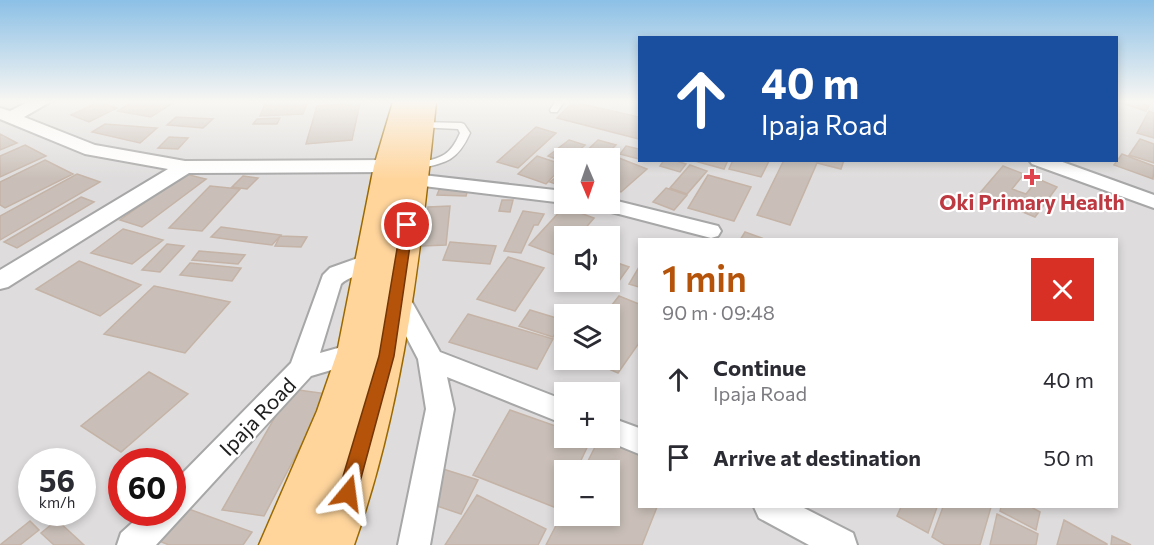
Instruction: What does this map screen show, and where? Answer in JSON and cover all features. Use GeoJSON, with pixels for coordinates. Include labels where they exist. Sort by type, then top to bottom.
{"type":"FeatureCollection","features":[{"type":"Feature","properties":{"kind":"main road"},"geometry":{"type":"LineString","coordinates":[[283,545],[337,411],[371,354],[395,292],[406,171],[413,127]]}},
{"type":"Feature","properties":{"kind":"main road"},"geometry":{"type":"LineString","coordinates":[[330,545],[341,516],[371,354],[372,261],[406,171]]}},
{"type":"Feature","properties":{"kind":"street"},"geometry":{"type":"LineString","coordinates":[[36,127],[91,150],[185,167],[406,171],[554,194]]}},
{"type":"Feature","properties":{"kind":"street"},"geometry":{"type":"LineString","coordinates":[[1044,162],[1154,202]]}},
{"type":"Feature","properties":{"kind":"street"},"geometry":{"type":"LineString","coordinates":[[0,281],[185,167]]}},
{"type":"Feature","properties":{"kind":"street"},"geometry":{"type":"LineString","coordinates":[[620,208],[711,231]]}},
{"type":"Feature","properties":{"kind":"street"},"geometry":{"type":"LineString","coordinates":[[302,368],[331,281],[338,274],[372,261]]}},
{"type":"Feature","properties":{"kind":"street"},"geometry":{"type":"LineString","coordinates":[[395,292],[431,359],[440,409],[414,545]]}},
{"type":"Feature","properties":{"kind":"street","name":"Ipaja Road"},"geometry":{"type":"LineString","coordinates":[[186,491],[302,368],[371,354]]}},
{"type":"Feature","properties":{"kind":"street"},"geometry":{"type":"LineString","coordinates":[[431,359],[554,408]]}},
{"type":"Feature","properties":{"kind":"street"},"geometry":{"type":"LineString","coordinates":[[620,433],[638,441]]}},
{"type":"Feature","properties":{"kind":"street"},"geometry":{"type":"LineString","coordinates":[[772,508],[841,545]]}},
{"type":"Feature","properties":{"kind":"street"},"geometry":{"type":"LineString","coordinates":[[133,545],[152,526]]}},
{"type":"Feature","properties":{"kind":"lane"},"geometry":{"type":"LineString","coordinates":[[406,171],[447,159],[457,153],[465,133],[462,127]]}},
{"type":"Feature","properties":{"kind":"shaded area"},"geometry":{"type":"Polygon","coordinates":[[[0,127],[638,127],[638,162],[1118,162],[1118,127],[1154,127],[1154,545],[0,545],[0,127]]]}},
{"type":"Feature","properties":{"kind":"building"},"geometry":{"type":"Polygon","coordinates":[[[99,127],[157,128],[140,143],[92,132],[99,127]]]}},
{"type":"Feature","properties":{"kind":"building"},"geometry":{"type":"Polygon","coordinates":[[[311,127],[355,127],[352,140],[306,144],[311,127]]]}},
{"type":"Feature","properties":{"kind":"building"},"geometry":{"type":"Polygon","coordinates":[[[536,127],[556,133],[518,168],[497,162],[536,127]]]}},
{"type":"Feature","properties":{"kind":"building"},"geometry":{"type":"Polygon","coordinates":[[[594,127],[638,127],[638,139],[594,127]]]}},
{"type":"Feature","properties":{"kind":"building"},"geometry":{"type":"Polygon","coordinates":[[[1140,127],[1154,127],[1154,138],[1137,133],[1140,127]]]}},
{"type":"Feature","properties":{"kind":"building"},"geometry":{"type":"Polygon","coordinates":[[[0,134],[17,143],[0,150],[0,134]]]}},
{"type":"Feature","properties":{"kind":"building"},"geometry":{"type":"Polygon","coordinates":[[[169,137],[188,138],[178,149],[158,148],[169,137]]]}},
{"type":"Feature","properties":{"kind":"building"},"geometry":{"type":"Polygon","coordinates":[[[1140,139],[1154,144],[1154,163],[1129,155],[1140,139]]]}},
{"type":"Feature","properties":{"kind":"building"},"geometry":{"type":"Polygon","coordinates":[[[569,140],[585,145],[582,148],[558,148],[569,140]]]}},
{"type":"Feature","properties":{"kind":"building"},"geometry":{"type":"Polygon","coordinates":[[[598,140],[616,145],[613,148],[590,148],[598,140]]]}},
{"type":"Feature","properties":{"kind":"building"},"geometry":{"type":"Polygon","coordinates":[[[25,145],[46,156],[0,177],[0,156],[25,145]]]}},
{"type":"Feature","properties":{"kind":"building"},"geometry":{"type":"Polygon","coordinates":[[[626,146],[638,149],[638,159],[620,154],[626,146]]]}},
{"type":"Feature","properties":{"kind":"building"},"geometry":{"type":"Polygon","coordinates":[[[1122,154],[1154,166],[1153,179],[1114,165],[1122,154]]]}},
{"type":"Feature","properties":{"kind":"building"},"geometry":{"type":"Polygon","coordinates":[[[537,156],[554,162],[554,176],[546,184],[518,174],[537,156]]]}},
{"type":"Feature","properties":{"kind":"building"},"geometry":{"type":"Polygon","coordinates":[[[620,158],[647,169],[621,192],[620,158]]]}},
{"type":"Feature","properties":{"kind":"building"},"geometry":{"type":"Polygon","coordinates":[[[45,160],[73,174],[5,208],[0,205],[0,182],[45,160]]]}},
{"type":"Feature","properties":{"kind":"building"},"geometry":{"type":"Polygon","coordinates":[[[663,162],[686,164],[680,172],[660,166],[663,162]]]}},
{"type":"Feature","properties":{"kind":"building"},"geometry":{"type":"Polygon","coordinates":[[[698,162],[727,162],[724,169],[698,162]]]}},
{"type":"Feature","properties":{"kind":"building"},"geometry":{"type":"Polygon","coordinates":[[[732,162],[768,162],[761,177],[729,169],[732,162]]]}},
{"type":"Feature","properties":{"kind":"building"},"geometry":{"type":"Polygon","coordinates":[[[783,162],[843,162],[841,169],[817,163],[790,225],[757,215],[783,162]]]}},
{"type":"Feature","properties":{"kind":"building"},"geometry":{"type":"Polygon","coordinates":[[[690,165],[707,171],[687,194],[670,188],[690,165]]]}},
{"type":"Feature","properties":{"kind":"building"},"geometry":{"type":"Polygon","coordinates":[[[1003,166],[1024,174],[1012,189],[1026,194],[1038,179],[1057,187],[1035,217],[979,194],[1003,166]]]}},
{"type":"Feature","properties":{"kind":"building"},"geometry":{"type":"Polygon","coordinates":[[[77,174],[100,182],[0,240],[0,216],[77,174]]]}},
{"type":"Feature","properties":{"kind":"building"},"geometry":{"type":"Polygon","coordinates":[[[185,174],[206,179],[142,227],[120,220],[185,174]]]}},
{"type":"Feature","properties":{"kind":"building"},"geometry":{"type":"Polygon","coordinates":[[[708,175],[751,187],[734,221],[688,208],[708,175]]]}},
{"type":"Feature","properties":{"kind":"building"},"geometry":{"type":"Polygon","coordinates":[[[243,176],[258,178],[247,189],[232,187],[243,176]]]}},
{"type":"Feature","properties":{"kind":"building"},"geometry":{"type":"Polygon","coordinates":[[[441,185],[469,185],[466,196],[437,195],[441,185]]]}},
{"type":"Feature","properties":{"kind":"building"},"geometry":{"type":"Polygon","coordinates":[[[210,186],[240,189],[202,231],[169,228],[210,186]]]}},
{"type":"Feature","properties":{"kind":"building"},"geometry":{"type":"Polygon","coordinates":[[[666,188],[687,195],[674,210],[653,202],[666,188]]]}},
{"type":"Feature","properties":{"kind":"building"},"geometry":{"type":"Polygon","coordinates":[[[81,197],[94,202],[17,248],[4,242],[81,197]]]}},
{"type":"Feature","properties":{"kind":"building"},"geometry":{"type":"Polygon","coordinates":[[[502,200],[513,200],[510,212],[499,211],[502,200]]]}},
{"type":"Feature","properties":{"kind":"building"},"geometry":{"type":"Polygon","coordinates":[[[450,206],[446,245],[422,246],[428,207],[450,206]]]}},
{"type":"Feature","properties":{"kind":"building"},"geometry":{"type":"Polygon","coordinates":[[[523,211],[544,214],[538,225],[534,225],[521,253],[504,251],[523,211]]]}},
{"type":"Feature","properties":{"kind":"building"},"geometry":{"type":"Polygon","coordinates":[[[558,214],[583,214],[594,218],[587,226],[554,226],[554,254],[529,245],[558,214]]]}},
{"type":"Feature","properties":{"kind":"building"},"geometry":{"type":"Polygon","coordinates":[[[221,227],[281,235],[272,245],[211,237],[221,227]]]}},
{"type":"Feature","properties":{"kind":"building"},"geometry":{"type":"Polygon","coordinates":[[[123,229],[163,240],[132,264],[91,253],[123,229]]]}},
{"type":"Feature","properties":{"kind":"building"},"geometry":{"type":"Polygon","coordinates":[[[745,232],[762,238],[741,238],[745,232]]]}},
{"type":"Feature","properties":{"kind":"building"},"geometry":{"type":"Polygon","coordinates":[[[280,236],[307,237],[301,247],[275,246],[280,236]]]}},
{"type":"Feature","properties":{"kind":"building"},"geometry":{"type":"Polygon","coordinates":[[[450,242],[496,246],[490,264],[443,260],[450,242]]]}},
{"type":"Feature","properties":{"kind":"building"},"geometry":{"type":"Polygon","coordinates":[[[167,244],[184,246],[160,272],[142,270],[167,244]]]}},
{"type":"Feature","properties":{"kind":"building"},"geometry":{"type":"Polygon","coordinates":[[[199,251],[245,255],[238,264],[192,260],[199,251]]]}},
{"type":"Feature","properties":{"kind":"building"},"geometry":{"type":"Polygon","coordinates":[[[508,257],[544,268],[515,311],[477,299],[508,257]]]}},
{"type":"Feature","properties":{"kind":"building"},"geometry":{"type":"Polygon","coordinates":[[[79,261],[141,285],[100,316],[36,289],[79,261]]]}},
{"type":"Feature","properties":{"kind":"building"},"geometry":{"type":"Polygon","coordinates":[[[190,263],[241,268],[232,281],[180,275],[190,263]]]}},
{"type":"Feature","properties":{"kind":"building"},"geometry":{"type":"Polygon","coordinates":[[[620,264],[629,267],[620,279],[620,264]]]}},
{"type":"Feature","properties":{"kind":"building"},"geometry":{"type":"Polygon","coordinates":[[[638,269],[638,287],[629,284],[638,269]]]}},
{"type":"Feature","properties":{"kind":"building"},"geometry":{"type":"Polygon","coordinates":[[[154,286],[230,302],[185,353],[104,334],[154,286]]]}},
{"type":"Feature","properties":{"kind":"building"},"geometry":{"type":"Polygon","coordinates":[[[619,296],[638,304],[638,344],[618,373],[611,370],[620,370],[620,304],[613,304],[619,296]]]}},
{"type":"Feature","properties":{"kind":"building"},"geometry":{"type":"Polygon","coordinates":[[[530,310],[554,317],[554,335],[553,337],[519,326],[530,310]]]}},
{"type":"Feature","properties":{"kind":"building"},"geometry":{"type":"Polygon","coordinates":[[[468,314],[553,339],[537,369],[449,342],[468,314]]]}},
{"type":"Feature","properties":{"kind":"building"},"geometry":{"type":"Polygon","coordinates":[[[149,372],[188,394],[126,448],[115,448],[81,426],[149,372]]]}},
{"type":"Feature","properties":{"kind":"building"},"geometry":{"type":"Polygon","coordinates":[[[291,389],[328,394],[264,516],[222,510],[291,389]]]}},
{"type":"Feature","properties":{"kind":"building"},"geometry":{"type":"Polygon","coordinates":[[[510,410],[554,425],[554,448],[587,448],[581,460],[554,460],[554,507],[473,475],[510,410]]]}},
{"type":"Feature","properties":{"kind":"building"},"geometry":{"type":"Polygon","coordinates":[[[620,447],[638,455],[638,508],[657,508],[642,545],[546,545],[556,526],[620,526],[620,460],[588,460],[594,448],[620,447]]]}},
{"type":"Feature","properties":{"kind":"building"},"geometry":{"type":"Polygon","coordinates":[[[443,469],[478,480],[461,514],[425,502],[443,469]]]}},
{"type":"Feature","properties":{"kind":"building"},"geometry":{"type":"Polygon","coordinates":[[[477,495],[546,529],[538,545],[445,545],[477,495]]]}},
{"type":"Feature","properties":{"kind":"building"},"geometry":{"type":"Polygon","coordinates":[[[186,508],[252,532],[243,545],[169,545],[159,541],[171,526],[186,526],[186,508]]]}},
{"type":"Feature","properties":{"kind":"building"},"geometry":{"type":"Polygon","coordinates":[[[901,508],[937,508],[928,533],[897,516],[901,508]]]}},
{"type":"Feature","properties":{"kind":"building"},"geometry":{"type":"Polygon","coordinates":[[[943,508],[991,508],[980,545],[945,545],[932,537],[943,508]]]}},
{"type":"Feature","properties":{"kind":"building"},"geometry":{"type":"Polygon","coordinates":[[[1001,508],[1033,508],[1040,512],[1036,530],[1000,511],[1001,508]]]}},
{"type":"Feature","properties":{"kind":"building"},"geometry":{"type":"Polygon","coordinates":[[[997,514],[1038,534],[1036,545],[990,545],[997,514]]]}},
{"type":"Feature","properties":{"kind":"building"},"geometry":{"type":"Polygon","coordinates":[[[1064,520],[1107,544],[1107,545],[1057,545],[1064,520]]]}},
{"type":"Feature","properties":{"kind":"building"},"geometry":{"type":"Polygon","coordinates":[[[24,526],[35,526],[39,530],[20,545],[0,545],[24,526]]]}},
{"type":"Feature","properties":{"kind":"building"},"geometry":{"type":"Polygon","coordinates":[[[50,526],[63,526],[84,545],[54,545],[41,533],[50,526]]]}},
{"type":"Feature","properties":{"kind":"building"},"geometry":{"type":"Polygon","coordinates":[[[1112,536],[1131,545],[1111,545],[1112,536]]]}},
{"type":"Feature","properties":{"kind":"place","name":"Oki Primary Health"},"geometry":{"type":"Point","coordinates":[1032,177]}},
{"type":"Feature","properties":{"kind":"route"},"geometry":{"type":"LineString","coordinates":[[348,493],[386,356],[407,225]]}}]}
